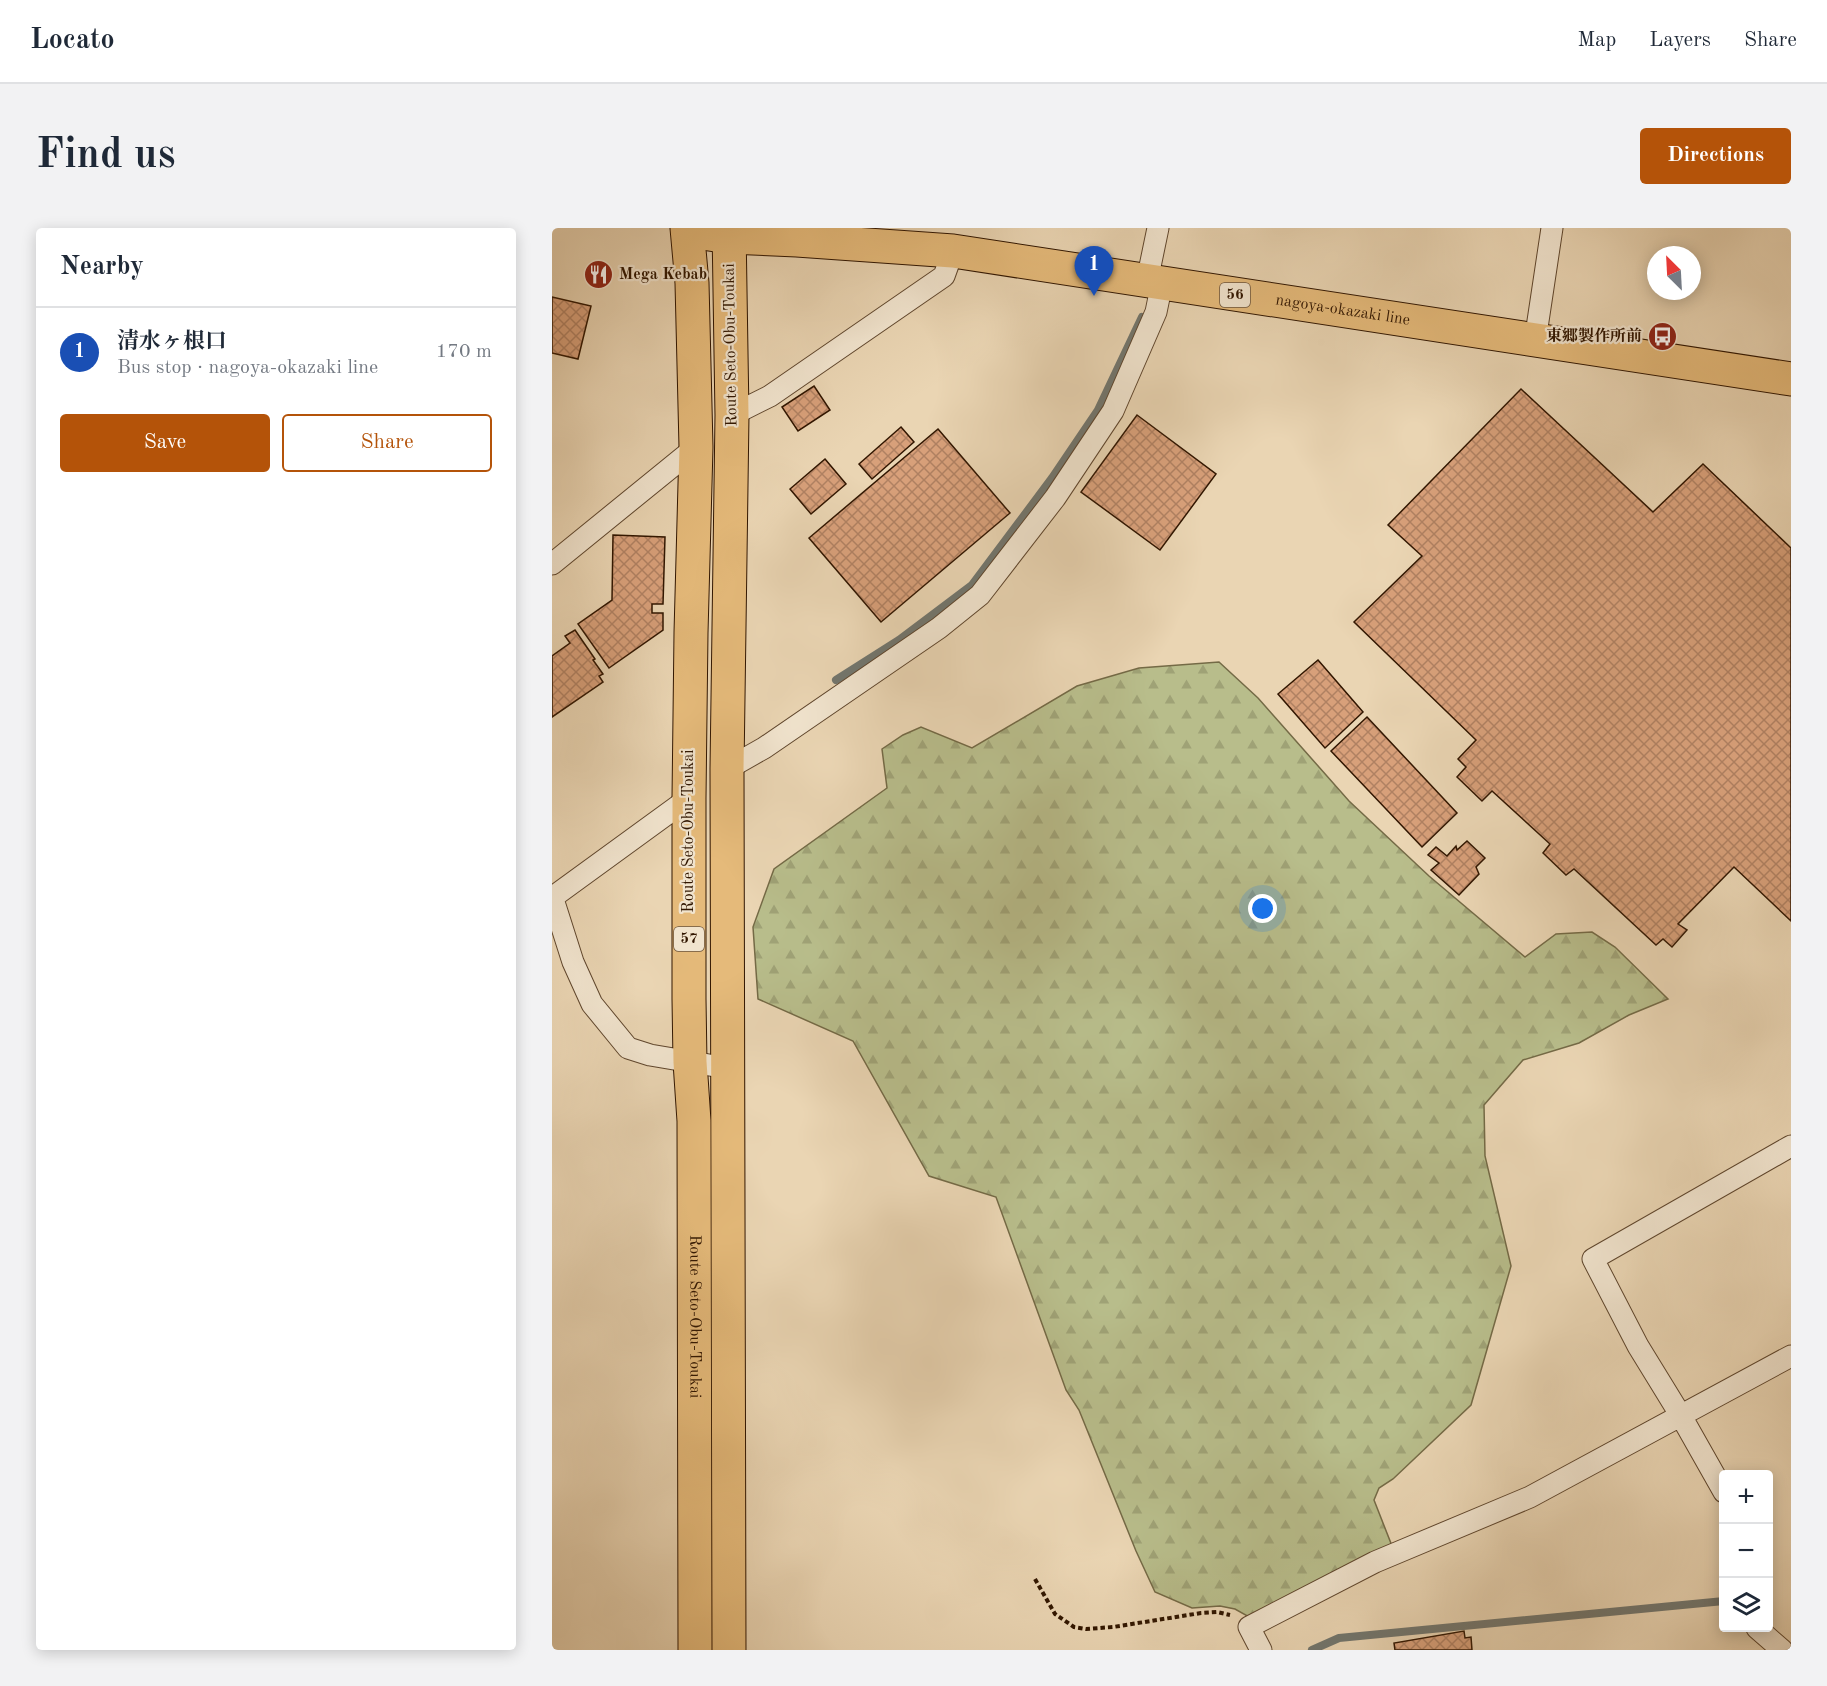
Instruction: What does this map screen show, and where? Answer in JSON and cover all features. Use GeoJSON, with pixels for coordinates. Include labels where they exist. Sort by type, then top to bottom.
{"type":"FeatureCollection","features":[{"type":"Feature","properties":{"kind":"main road","name":"nagoya-okazaki line"},"geometry":{"type":"LineString","coordinates":[[684,229],[953,251],[1791,379]]}},
{"type":"Feature","properties":{"kind":"main road","name":"Route Seto-Obu-Toukai"},"geometry":{"type":"LineString","coordinates":[[684,229],[692,283],[696,447],[689,798],[690,1062],[694,1121],[695,1650]]}},
{"type":"Feature","properties":{"kind":"main road","name":"Route Seto-Obu-Toukai"},"geometry":{"type":"LineString","coordinates":[[729,232],[732,415],[727,769],[729,1650]]}},
{"type":"Feature","properties":{"kind":"street"},"geometry":{"type":"LineString","coordinates":[[727,769],[764,748],[939,628],[980,595],[1055,498],[1113,411],[1156,312],[1154,282],[1158,228]]}},
{"type":"Feature","properties":{"kind":"street"},"geometry":{"type":"LineString","coordinates":[[1535,341],[1552,228]]}},
{"type":"Feature","properties":{"kind":"street"},"geometry":{"type":"LineString","coordinates":[[732,415],[770,396],[944,276],[953,251]]}},
{"type":"Feature","properties":{"kind":"street"},"geometry":{"type":"LineString","coordinates":[[552,564],[696,447]]}},
{"type":"Feature","properties":{"kind":"street"},"geometry":{"type":"LineString","coordinates":[[689,798],[553,897],[573,962],[592,1004],[628,1048],[650,1055],[727,1068]]}},
{"type":"Feature","properties":{"kind":"street"},"geometry":{"type":"LineString","coordinates":[[1719,1483],[1682,1416],[1638,1346],[1593,1259],[1791,1146]]}},
{"type":"Feature","properties":{"kind":"street"},"geometry":{"type":"LineString","coordinates":[[1261,1650],[1249,1627],[1375,1562],[1530,1497],[1791,1356]]}},
{"type":"Feature","properties":{"kind":"street"},"geometry":{"type":"LineString","coordinates":[[1762,1632],[1782,1650]]}},
{"type":"Feature","properties":{"kind":"path"},"geometry":{"type":"LineString","coordinates":[[1035,1579],[1055,1614],[1074,1628],[1113,1627],[1217,1612],[1241,1620],[1249,1627]]}},
{"type":"Feature","properties":{"kind":"green space"},"geometry":{"type":"Polygon","coordinates":[[[1219,662],[1258,698],[1349,801],[1429,876],[1525,957],[1556,934],[1592,932],[1615,947],[1668,999],[1629,1015],[1579,1043],[1523,1060],[1484,1105],[1485,1156],[1511,1266],[1471,1405],[1393,1479],[1379,1488],[1374,1500],[1392,1546],[1249,1617],[1235,1609],[1220,1606],[1192,1608],[1155,1592],[1079,1410],[1066,1390],[996,1197],[929,1176],[853,1041],[758,999],[753,927],[774,869],[887,788],[882,749],[903,735],[921,727],[972,748],[1077,686],[1139,668],[1219,662]]]}},
{"type":"Feature","properties":{"kind":"building"},"geometry":{"type":"Polygon","coordinates":[[[552,297],[591,306],[578,359],[552,353],[552,297]]]}},
{"type":"Feature","properties":{"kind":"building"},"geometry":{"type":"Polygon","coordinates":[[[814,386],[830,410],[798,431],[782,407],[814,386]]]}},
{"type":"Feature","properties":{"kind":"building"},"geometry":{"type":"Polygon","coordinates":[[[1521,389],[1653,512],[1703,464],[1791,548],[1791,921],[1734,867],[1678,924],[1687,930],[1672,947],[1663,939],[1656,945],[1574,869],[1566,875],[1543,853],[1550,844],[1492,791],[1482,801],[1457,777],[1466,767],[1458,759],[1476,740],[1354,622],[1422,556],[1388,525],[1521,389]]]}},
{"type":"Feature","properties":{"kind":"building"},"geometry":{"type":"Polygon","coordinates":[[[1137,415],[1216,474],[1160,550],[1081,492],[1137,415]]]}},
{"type":"Feature","properties":{"kind":"building"},"geometry":{"type":"Polygon","coordinates":[[[901,427],[914,442],[872,479],[859,464],[901,427]]]}},
{"type":"Feature","properties":{"kind":"building"},"geometry":{"type":"Polygon","coordinates":[[[938,429],[1010,513],[881,622],[809,538],[938,429]]]}},
{"type":"Feature","properties":{"kind":"building"},"geometry":{"type":"Polygon","coordinates":[[[825,459],[846,484],[811,514],[790,489],[825,459]]]}},
{"type":"Feature","properties":{"kind":"building"},"geometry":{"type":"Polygon","coordinates":[[[613,535],[665,537],[663,604],[652,604],[652,613],[663,613],[663,630],[609,668],[578,624],[612,600],[613,535]]]}},
{"type":"Feature","properties":{"kind":"building"},"geometry":{"type":"Polygon","coordinates":[[[575,630],[595,659],[593,660],[603,674],[599,676],[603,682],[552,717],[552,656],[570,643],[565,636],[575,630]]]}},
{"type":"Feature","properties":{"kind":"building"},"geometry":{"type":"Polygon","coordinates":[[[1318,660],[1363,712],[1325,748],[1278,694],[1318,660]]]}},
{"type":"Feature","properties":{"kind":"building"},"geometry":{"type":"Polygon","coordinates":[[[1367,717],[1457,813],[1422,847],[1331,751],[1367,717]]]}},
{"type":"Feature","properties":{"kind":"building"},"geometry":{"type":"Polygon","coordinates":[[[1467,841],[1485,858],[1476,867],[1479,874],[1459,895],[1431,870],[1439,863],[1428,855],[1436,847],[1447,856],[1456,846],[1457,850],[1467,841]]]}},
{"type":"Feature","properties":{"kind":"building"},"geometry":{"type":"Polygon","coordinates":[[[1464,1631],[1465,1638],[1471,1637],[1472,1650],[1395,1650],[1394,1643],[1464,1631]]]}},
{"type":"Feature","properties":{"kind":"waterway"},"geometry":{"type":"LineString","coordinates":[[836,680],[899,640],[972,585],[1052,478],[1098,410],[1142,317]]}},
{"type":"Feature","properties":{"kind":"waterway"},"geometry":{"type":"LineString","coordinates":[[1312,1650],[1339,1638],[1719,1601]]}},
{"type":"Feature","properties":{"kind":"place","name":"Mega Kebab"},"geometry":{"type":"Point","coordinates":[598,275]}},
{"type":"Feature","properties":{"kind":"place","name":"清水ヶ根口"},"geometry":{"type":"Point","coordinates":[1094,296]}},
{"type":"Feature","properties":{"kind":"place","name":"東郷製作所前"},"geometry":{"type":"Point","coordinates":[1663,337]}}]}
